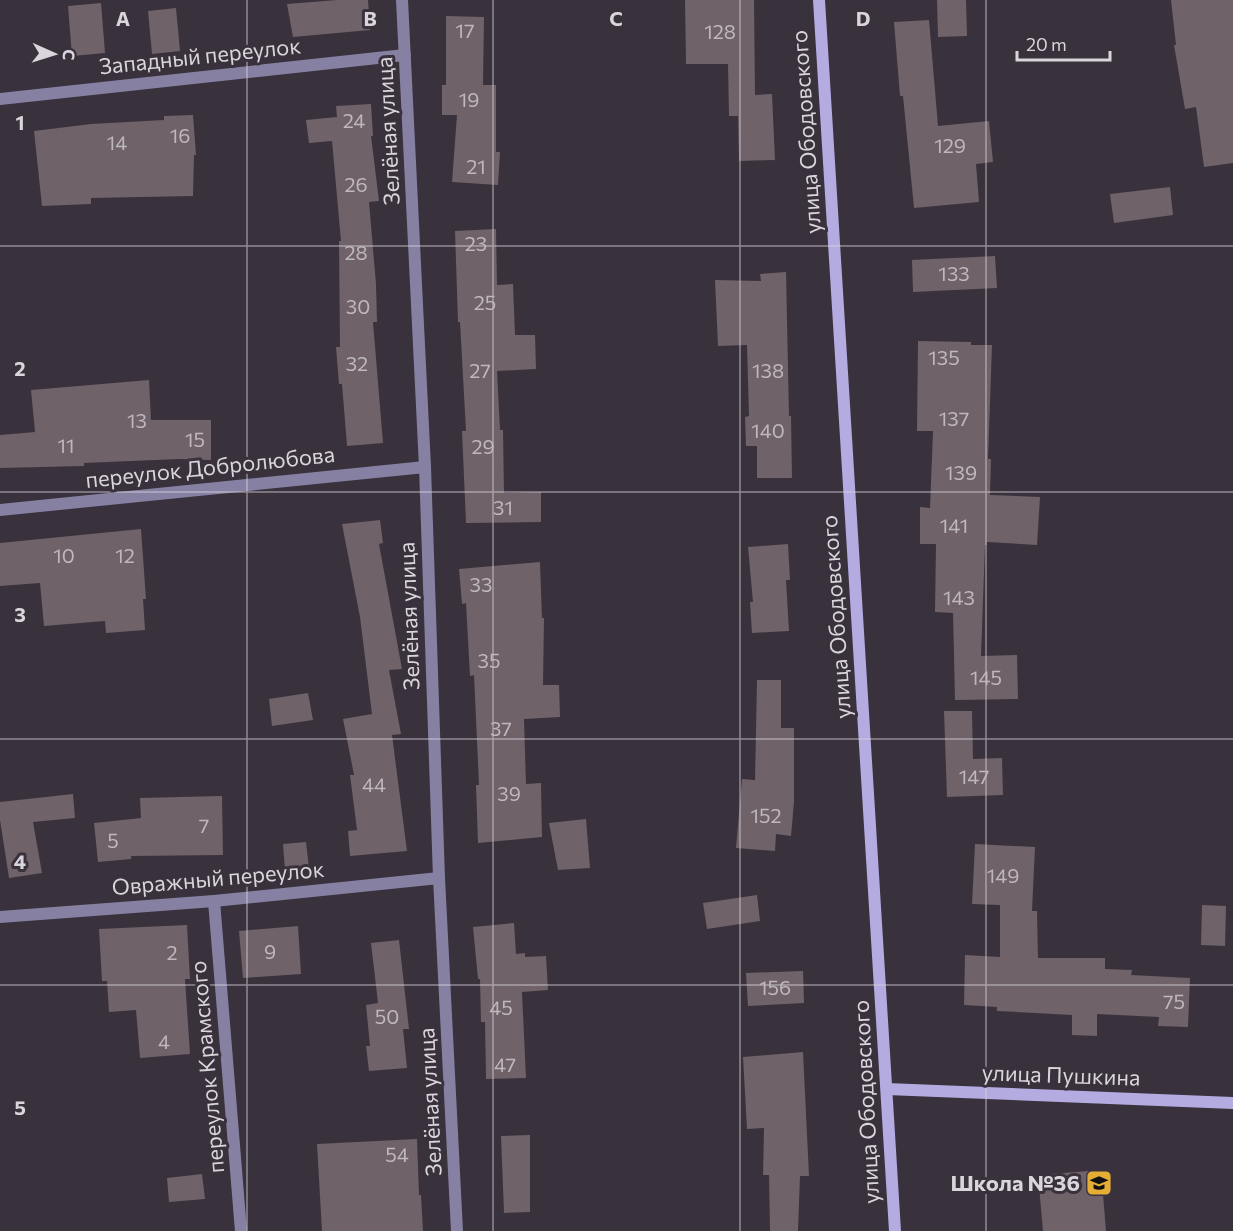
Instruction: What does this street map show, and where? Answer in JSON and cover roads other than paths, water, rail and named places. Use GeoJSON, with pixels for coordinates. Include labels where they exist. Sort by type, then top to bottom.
{"type":"FeatureCollection","features":[{"type":"Feature","properties":{"kind":"street","name":"Зелёная улица"},"geometry":{"type":"LineString","coordinates":[[402,0],[425,467],[439,878],[457,1231]]}},
{"type":"Feature","properties":{"kind":"street","name":"улица Ободовского"},"geometry":{"type":"LineString","coordinates":[[819,0],[895,1231]]}},
{"type":"Feature","properties":{"kind":"street","name":"Западный переулок"},"geometry":{"type":"LineString","coordinates":[[0,99],[405,55]]}},
{"type":"Feature","properties":{"kind":"street","name":"переулок Добролюбова"},"geometry":{"type":"LineString","coordinates":[[0,510],[425,467]]}},
{"type":"Feature","properties":{"kind":"street","name":"Овражный переулок"},"geometry":{"type":"LineString","coordinates":[[0,917],[214,900],[439,878]]}},
{"type":"Feature","properties":{"kind":"street","name":"переулок Крамского"},"geometry":{"type":"LineString","coordinates":[[214,900],[241,1231]]}},
{"type":"Feature","properties":{"kind":"street","name":"улица Пушкина"},"geometry":{"type":"LineString","coordinates":[[887,1089],[1233,1103]]}},
{"type":"Feature","properties":{"kind":"place","name":"Школа №36"},"geometry":{"type":"Point","coordinates":[1099,1183]}}]}
